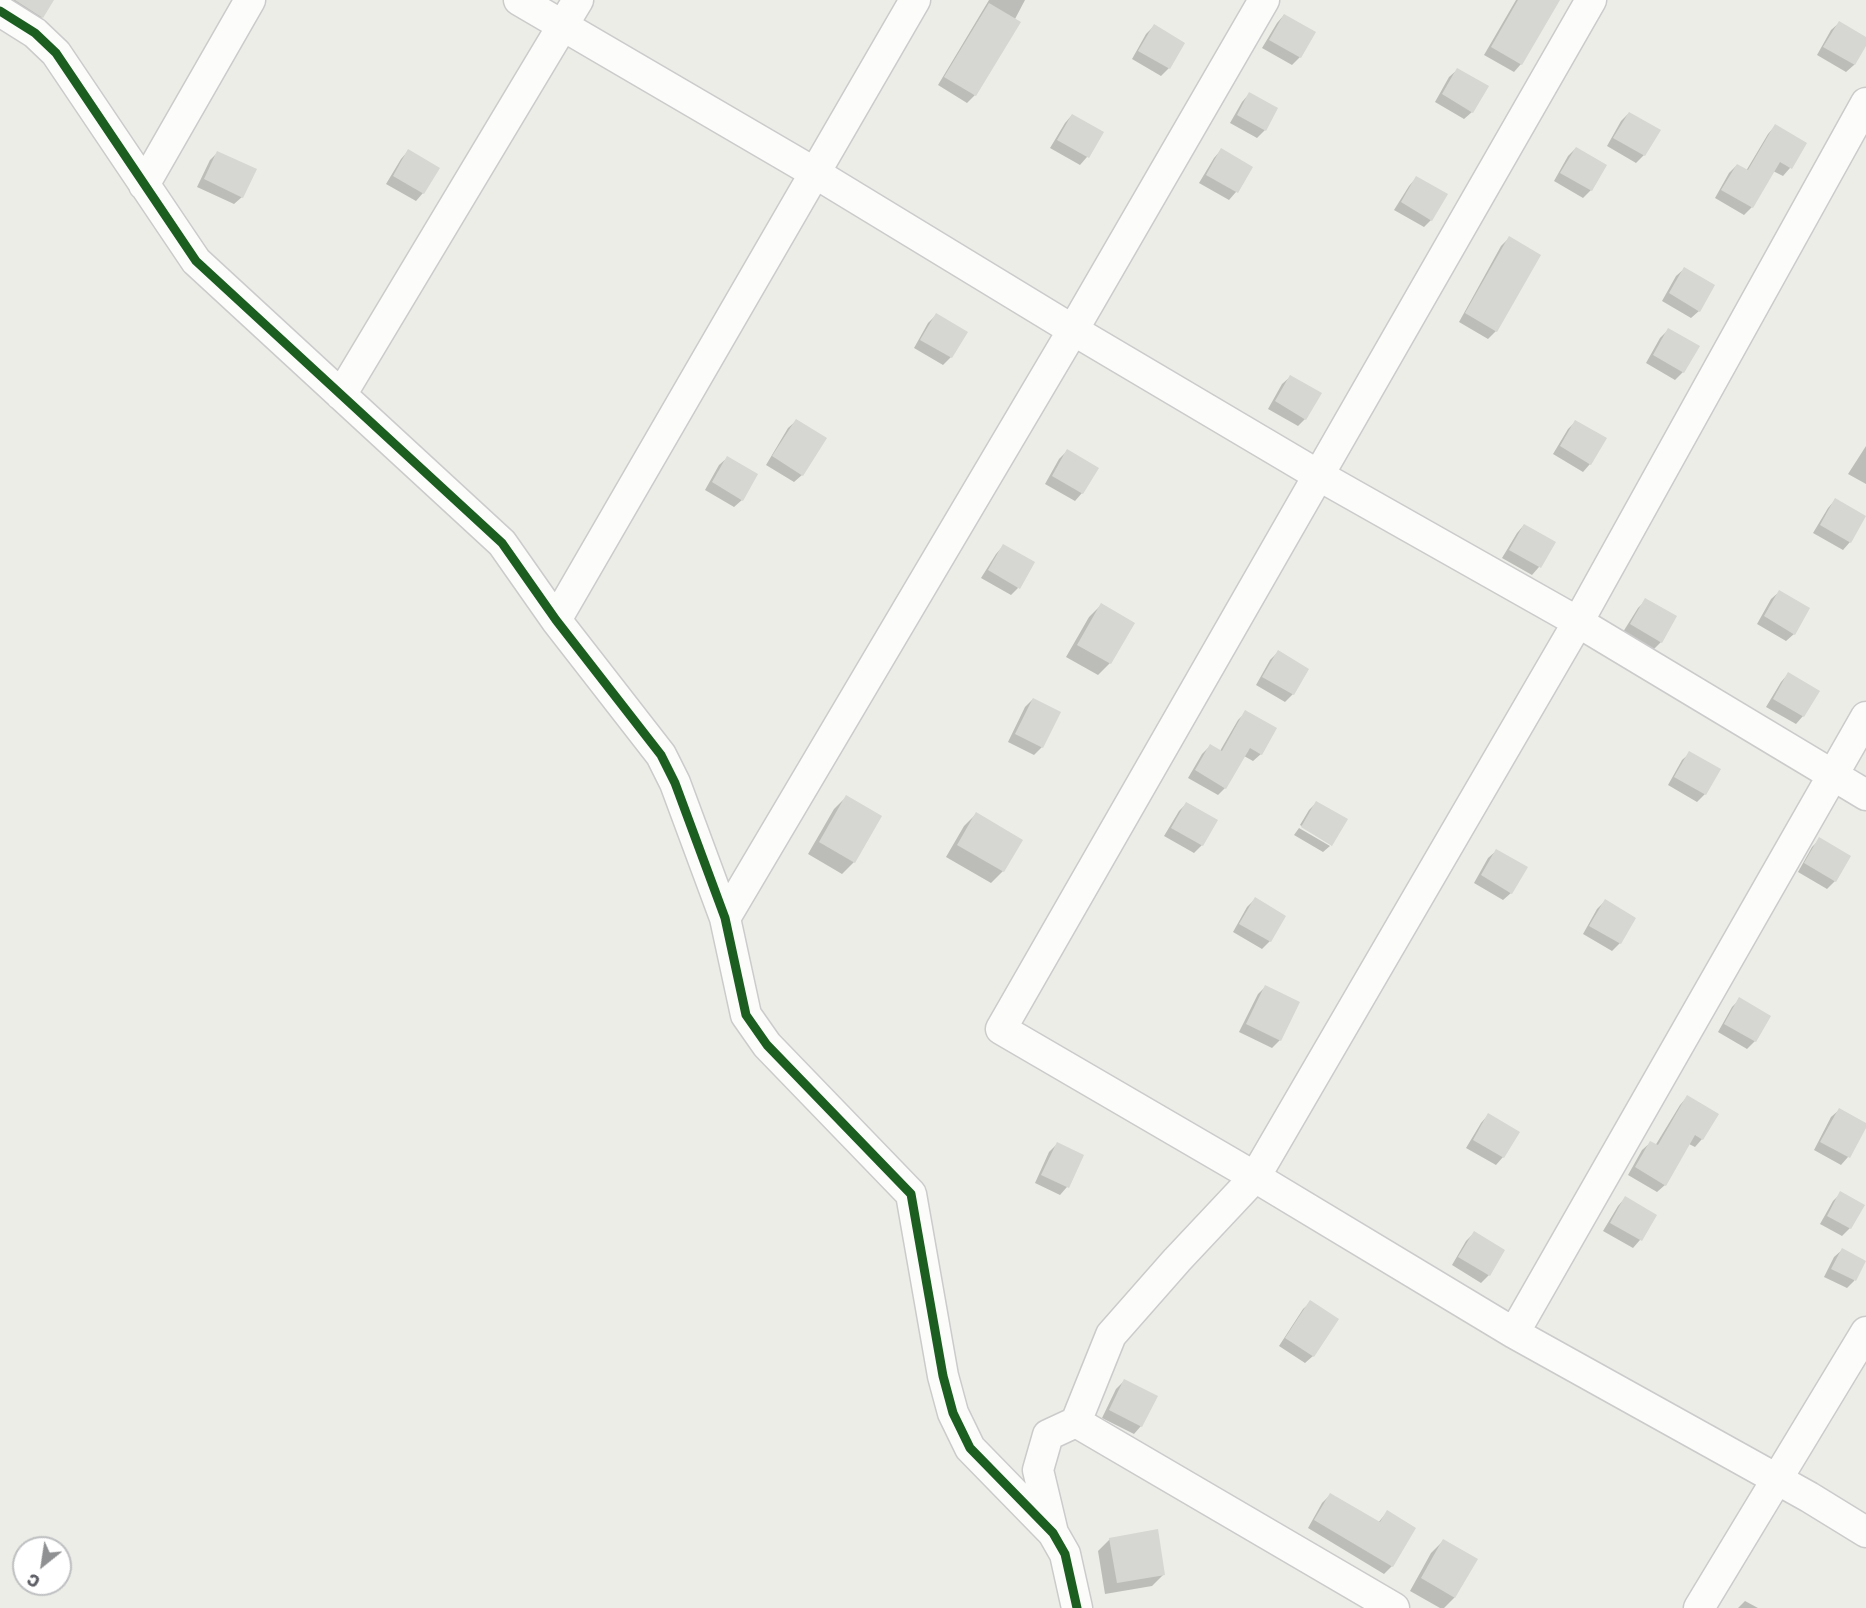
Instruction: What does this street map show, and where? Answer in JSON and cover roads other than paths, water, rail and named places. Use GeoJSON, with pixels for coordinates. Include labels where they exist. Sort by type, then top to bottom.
{"type":"FeatureCollection","features":[{"type":"Feature","properties":{"kind":"street"},"geometry":{"type":"LineString","coordinates":[[144,185],[250,0]]}},
{"type":"Feature","properties":{"kind":"street"},"geometry":{"type":"LineString","coordinates":[[519,0],[571,12],[815,173],[1073,330],[1318,475],[1578,622],[1866,795]]}},
{"type":"Feature","properties":{"kind":"street"},"geometry":{"type":"LineString","coordinates":[[556,620],[915,0]]}},
{"type":"Feature","properties":{"kind":"street"},"geometry":{"type":"LineString","coordinates":[[724,918],[1073,330],[1264,0]]}},
{"type":"Feature","properties":{"kind":"street"},"geometry":{"type":"LineString","coordinates":[[1591,0],[1001,1029],[1255,1177],[1514,1333],[1777,1479],[1866,1532]]}},
{"type":"Feature","properties":{"kind":"street"},"geometry":{"type":"LineString","coordinates":[[0,11],[35,33],[56,53],[196,261],[502,543],[556,620],[661,755],[675,783],[724,918],[746,1015],[767,1045],[911,1194],[943,1376],[953,1413],[970,1448],[1053,1533],[1065,1554],[1077,1608]]}},
{"type":"Feature","properties":{"kind":"street"},"geometry":{"type":"LineString","coordinates":[[341,394],[571,12]]}},
{"type":"Feature","properties":{"kind":"street"},"geometry":{"type":"LineString","coordinates":[[1053,1533],[1038,1470],[1048,1435],[1077,1422],[1111,1335],[1255,1177],[1578,622],[1866,103]]}},
{"type":"Feature","properties":{"kind":"street"},"geometry":{"type":"LineString","coordinates":[[1514,1333],[1866,717]]}},
{"type":"Feature","properties":{"kind":"street"},"geometry":{"type":"LineString","coordinates":[[1700,1608],[1866,1332]]}},
{"type":"Feature","properties":{"kind":"street"},"geometry":{"type":"LineString","coordinates":[[1077,1422],[1359,1596],[1394,1608]]}}]}
